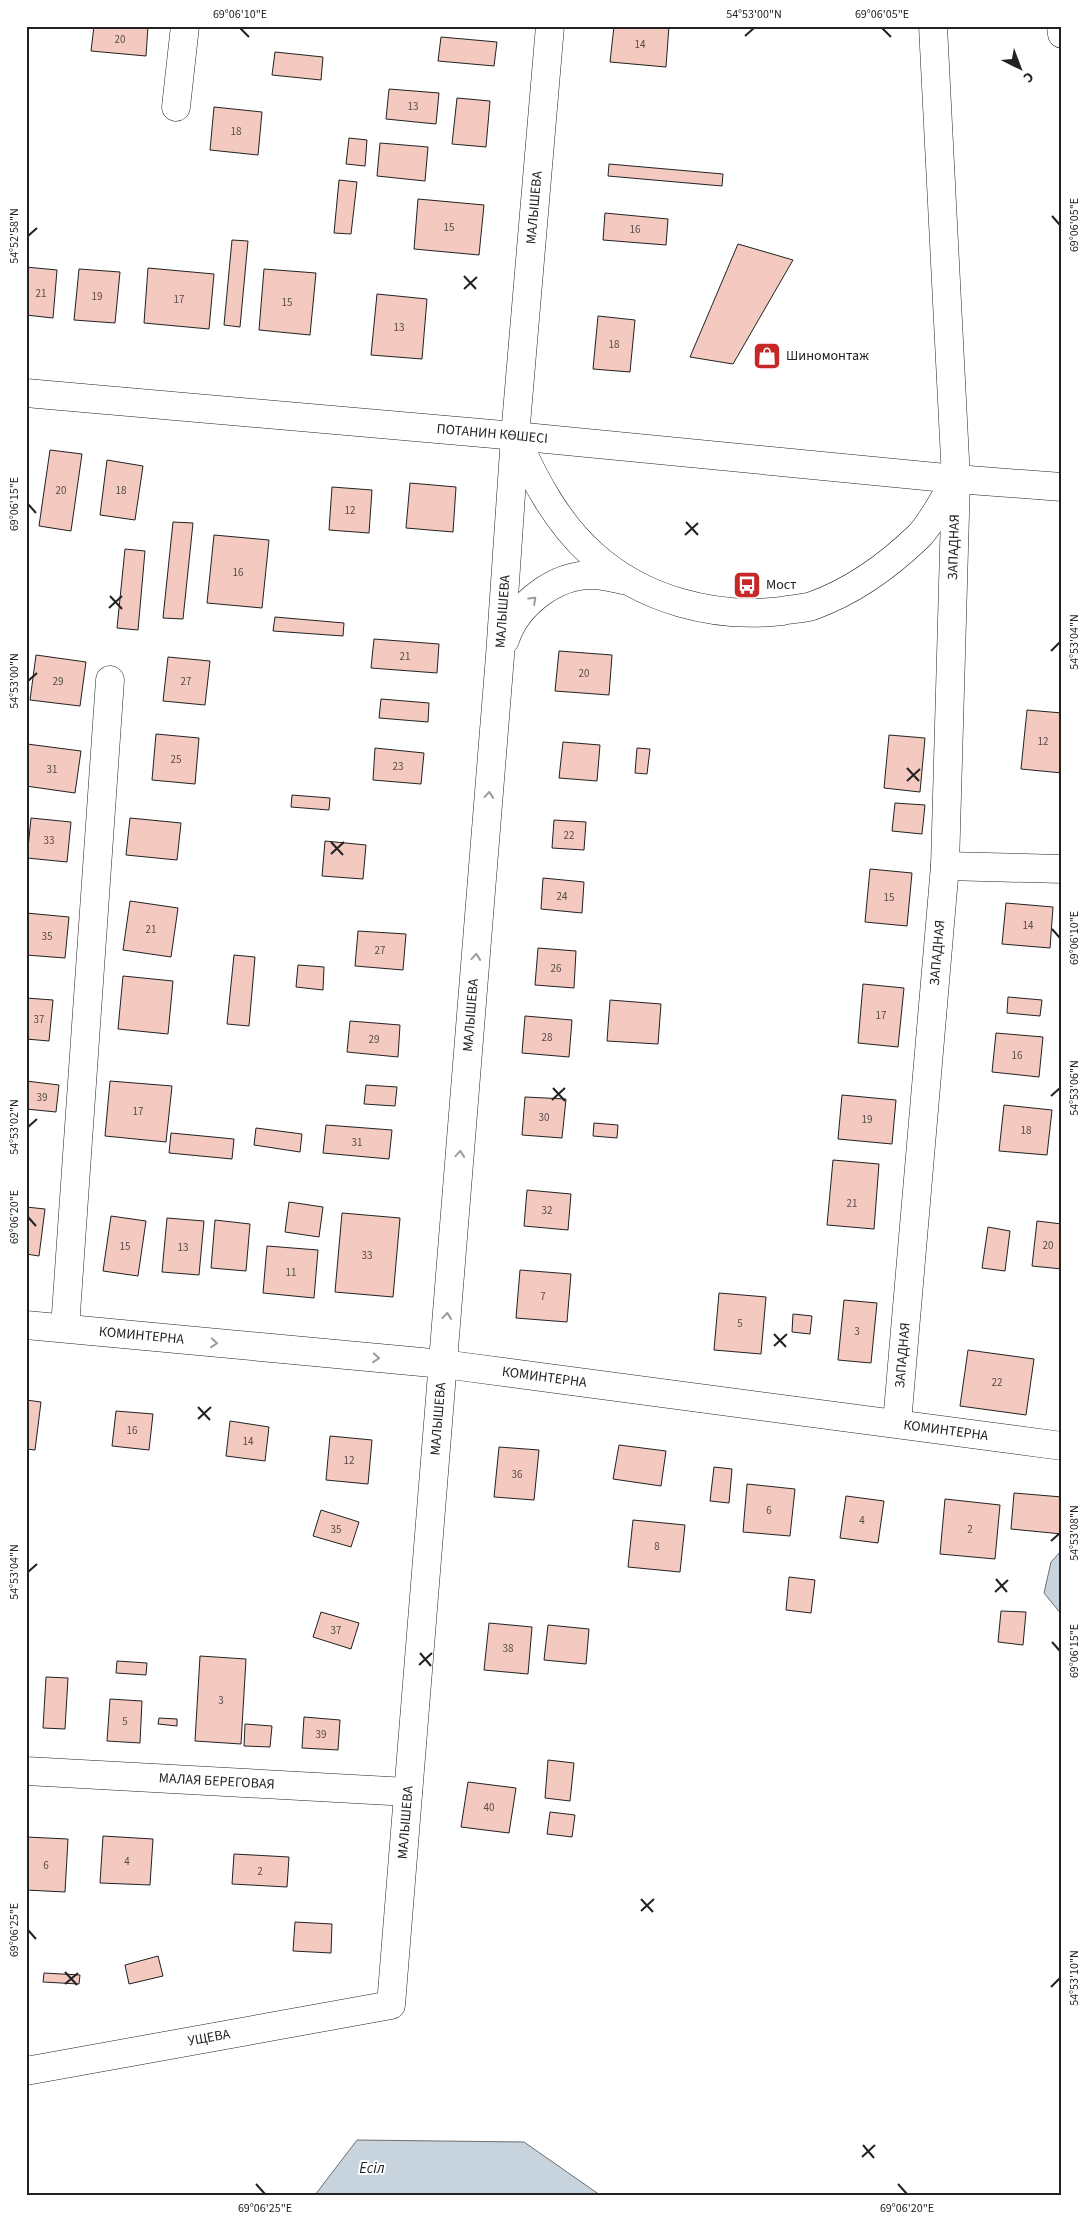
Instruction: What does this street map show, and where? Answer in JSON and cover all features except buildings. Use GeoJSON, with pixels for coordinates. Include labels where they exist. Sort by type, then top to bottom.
{"type":"FeatureCollection","features":[{"type":"Feature","properties":{"kind":"main road"},"geometry":{"type":"LineString","coordinates":[[176,107],[184,26]]}},
{"type":"Feature","properties":{"kind":"main road","name":"МАЛЫШЕВА"},"geometry":{"type":"LineString","coordinates":[[391,2005],[500,656],[515,436],[550,26]]}},
{"type":"Feature","properties":{"kind":"main road","name":"ЗАПАДНАЯ"},"geometry":{"type":"LineString","coordinates":[[897,1423],[945,866],[956,479],[933,26]]}},
{"type":"Feature","properties":{"kind":"main road"},"geometry":{"type":"LineString","coordinates":[[1061,26],[1062,34]]}},
{"type":"Feature","properties":{"kind":"main road","name":"ПОТАНИН КӨШЕСІ"},"geometry":{"type":"LineString","coordinates":[[26,393],[515,436],[956,479],[1062,487]]}},
{"type":"Feature","properties":{"kind":"main road"},"geometry":{"type":"LineString","coordinates":[[515,436],[541,489],[562,521],[590,553],[626,580],[653,592],[690,605],[737,613],[759,613],[810,606],[833,597],[858,583],[920,535],[956,479]]}},
{"type":"Feature","properties":{"kind":"main road"},"geometry":{"type":"LineString","coordinates":[[500,656],[508,631],[518,614],[545,589],[566,579],[592,575],[626,580]]}},
{"type":"Feature","properties":{"kind":"main road"},"geometry":{"type":"LineString","coordinates":[[65,1328],[110,680]]}},
{"type":"Feature","properties":{"kind":"main road"},"geometry":{"type":"LineString","coordinates":[[945,866],[1062,870]]}},
{"type":"Feature","properties":{"kind":"main road","name":"КОМИНТЕРНА"},"geometry":{"type":"LineString","coordinates":[[26,1325],[443,1364],[1062,1446]]}},
{"type":"Feature","properties":{"kind":"main road","name":"МАЛАЯ БЕРЕГОВАЯ"},"geometry":{"type":"LineString","coordinates":[[26,1771],[408,1792]]}},
{"type":"Feature","properties":{"kind":"main road","name":"УЩЕВА"},"geometry":{"type":"LineString","coordinates":[[26,2071],[391,2005]]}},
{"type":"Feature","properties":{"kind":"water"},"geometry":{"type":"Polygon","coordinates":[[[1062,1550],[1062,1615],[1044,1593],[1051,1562],[1062,1550]]]}},
{"type":"Feature","properties":{"kind":"water","name":"Есіл"},"geometry":{"type":"Polygon","coordinates":[[[357,2140],[524,2142],[600,2195],[315,2195],[357,2140]]]}},
{"type":"Feature","properties":{"kind":"place","name":"Шиномонтаж"},"geometry":{"type":"Point","coordinates":[767,356]}},
{"type":"Feature","properties":{"kind":"place","name":"Мост"},"geometry":{"type":"Point","coordinates":[747,585]}}]}
